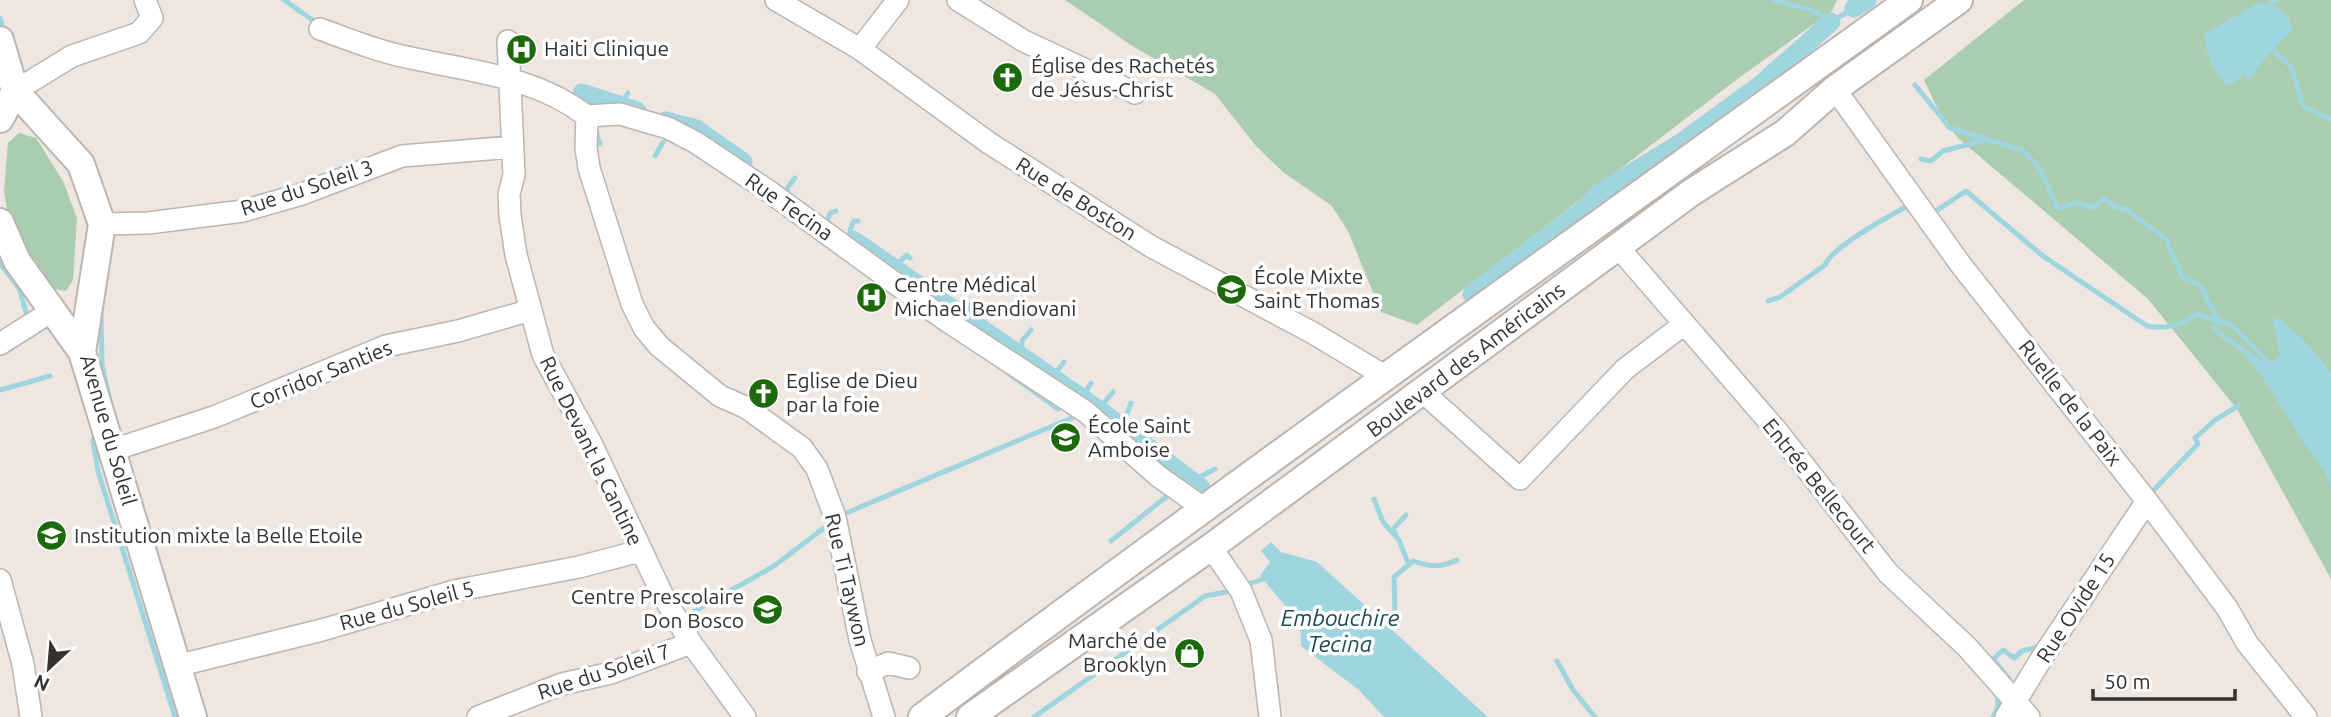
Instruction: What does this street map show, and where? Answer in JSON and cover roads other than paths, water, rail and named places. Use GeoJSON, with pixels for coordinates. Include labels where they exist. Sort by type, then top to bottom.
{"type":"FeatureCollection","features":[{"type":"Feature","properties":{"kind":"main road","name":"Boulevard des Américains"},"geometry":{"type":"LineString","coordinates":[[922,717],[1202,508],[1388,377],[1909,0]]}},
{"type":"Feature","properties":{"kind":"main road","name":"Boulevard des Américains"},"geometry":{"type":"LineString","coordinates":[[970,717],[1211,547],[1692,192],[1785,133],[1835,89],[1959,0]]}},
{"type":"Feature","properties":{"kind":"main road","name":"Avenue du Soleil"},"geometry":{"type":"LineString","coordinates":[[0,40],[15,91],[81,164],[102,224],[82,352],[193,717]]}},
{"type":"Feature","properties":{"kind":"main road"},"geometry":{"type":"LineString","coordinates":[[0,119],[15,91]]}},
{"type":"Feature","properties":{"kind":"main road"},"geometry":{"type":"LineString","coordinates":[[0,222],[16,261],[82,352]]}},
{"type":"Feature","properties":{"kind":"street"},"geometry":{"type":"LineString","coordinates":[[15,91],[72,56],[139,33],[152,18],[145,0]]}},
{"type":"Feature","properties":{"kind":"street","name":"Rue de Boston"},"geometry":{"type":"LineString","coordinates":[[776,0],[860,49],[989,143],[1152,247],[1313,333],[1388,377]]}},
{"type":"Feature","properties":{"kind":"street"},"geometry":{"type":"LineString","coordinates":[[860,49],[898,0]]}},
{"type":"Feature","properties":{"kind":"street"},"geometry":{"type":"LineString","coordinates":[[958,0],[1024,41],[1135,93]]}},
{"type":"Feature","properties":{"kind":"street"},"geometry":{"type":"LineString","coordinates":[[320,29],[380,51],[480,71],[509,67],[562,97],[587,116]]}},
{"type":"Feature","properties":{"kind":"street","name":"Rue Devant la Cantine"},"geometry":{"type":"LineString","coordinates":[[509,67],[514,175],[509,194],[510,215],[543,355],[591,443],[640,551],[691,643],[745,717]]}},
{"type":"Feature","properties":{"kind":"street","name":"Ruelle de la Paix"},"geometry":{"type":"LineString","coordinates":[[1835,89],[1961,265],[2147,501],[2227,608],[2247,643],[2301,715]]}},
{"type":"Feature","properties":{"kind":"street","name":"Rue Tecina"},"geometry":{"type":"LineString","coordinates":[[587,116],[620,114],[668,128],[695,142],[767,190],[947,321],[1086,412],[1158,476],[1202,508]]}},
{"type":"Feature","properties":{"kind":"street","name":"Rue Ti Taywon"},"geometry":{"type":"LineString","coordinates":[[587,116],[586,148],[589,168],[632,304],[644,328],[659,346],[720,396],[747,408],[802,448],[817,469],[835,517],[868,673],[884,717]]}},
{"type":"Feature","properties":{"kind":"street","name":"Rue du Soleil 3"},"geometry":{"type":"LineString","coordinates":[[102,224],[148,223],[243,211],[302,194],[402,156],[512,147]]}},
{"type":"Feature","properties":{"kind":"street","name":"Entrée Bellecourt"},"geometry":{"type":"LineString","coordinates":[[1618,247],[1777,431],[1888,573],[1967,648],[2017,711]]}},
{"type":"Feature","properties":{"kind":"street","name":"Corridor Santies"},"geometry":{"type":"LineString","coordinates":[[113,450],[226,412],[386,346],[458,331],[531,310]]}},
{"type":"Feature","properties":{"kind":"street"},"geometry":{"type":"LineString","coordinates":[[0,344],[52,312]]}},
{"type":"Feature","properties":{"kind":"street"},"geometry":{"type":"LineString","coordinates":[[1423,392],[1520,479],[1625,369],[1683,325]]}},
{"type":"Feature","properties":{"kind":"street","name":"Rue Ovide 15"},"geometry":{"type":"LineString","coordinates":[[2017,711],[2147,501]]}},
{"type":"Feature","properties":{"kind":"street"},"geometry":{"type":"LineString","coordinates":[[1211,547],[1241,591],[1261,640],[1270,717]]}},
{"type":"Feature","properties":{"kind":"street","name":"Rue du Soleil 5"},"geometry":{"type":"LineString","coordinates":[[176,666],[322,630],[454,591],[579,567],[640,551]]}},
{"type":"Feature","properties":{"kind":"street"},"geometry":{"type":"LineString","coordinates":[[0,580],[18,642],[31,717]]}},
{"type":"Feature","properties":{"kind":"street","name":"Rue du Soleil 7"},"geometry":{"type":"LineString","coordinates":[[478,717],[562,684],[611,673],[691,643]]}},
{"type":"Feature","properties":{"kind":"street"},"geometry":{"type":"LineString","coordinates":[[868,673],[888,663],[909,668]]}},
{"type":"Feature","properties":{"kind":"water"},"geometry":{"type":"Polygon","coordinates":[[[2258,3],[2281,10],[2288,18],[2292,31],[2265,58],[2254,76],[2248,79],[2243,74],[2233,84],[2226,84],[2210,61],[2204,34],[2258,3]]]}},
{"type":"Feature","properties":{"kind":"water"},"geometry":{"type":"Polygon","coordinates":[[[2272,318],[2283,321],[2312,348],[2331,373],[2331,488],[2321,467],[2260,374],[2240,351],[2216,333],[2210,323],[2268,365],[2278,358],[2280,353],[2272,318]]]}},
{"type":"Feature","properties":{"kind":"water","name":"Embouchire Tecina"},"geometry":{"type":"Polygon","coordinates":[[[1271,542],[1281,552],[1317,562],[1488,717],[1384,717],[1359,690],[1301,646],[1300,623],[1260,576],[1270,562],[1261,551],[1271,542]]]}},
{"type":"Feature","properties":{"kind":"waterway"},"geometry":{"type":"LineString","coordinates":[[284,0],[318,24]]}},
{"type":"Feature","properties":{"kind":"waterway"},"geometry":{"type":"LineString","coordinates":[[1773,0],[1812,10],[1831,22],[1854,8],[1859,11]]}},
{"type":"Feature","properties":{"kind":"waterway"},"geometry":{"type":"LineString","coordinates":[[1854,8],[1867,0]]}},
{"type":"Feature","properties":{"kind":"waterway"},"geometry":{"type":"LineString","coordinates":[[2269,4],[2277,0]]}},
{"type":"Feature","properties":{"kind":"waterway"},"geometry":{"type":"LineString","coordinates":[[0,18],[4,32]]}},
{"type":"Feature","properties":{"kind":"waterway"},"geometry":{"type":"LineString","coordinates":[[1472,294],[1588,206],[1599,193],[1682,142],[1759,86],[1831,22]]}},
{"type":"Feature","properties":{"kind":"waterway"},"geometry":{"type":"LineString","coordinates":[[2275,52],[2291,67],[2304,107],[2331,119]]}},
{"type":"Feature","properties":{"kind":"waterway"},"geometry":{"type":"LineString","coordinates":[[1915,85],[1950,128],[2022,150],[2040,168],[2058,209],[2078,202],[2091,208],[2106,198],[2113,206],[2127,210],[2166,239],[2182,277],[2200,285],[2219,322],[2232,325],[2274,368]]}},
{"type":"Feature","properties":{"kind":"waterway"},"geometry":{"type":"LineString","coordinates":[[582,93],[637,111]]}},
{"type":"Feature","properties":{"kind":"waterway"},"geometry":{"type":"LineString","coordinates":[[625,108],[623,101],[628,93]]}},
{"type":"Feature","properties":{"kind":"waterway"},"geometry":{"type":"LineString","coordinates":[[584,107],[594,97]]}},
{"type":"Feature","properties":{"kind":"waterway"},"geometry":{"type":"LineString","coordinates":[[666,121],[696,129],[743,162]]}},
{"type":"Feature","properties":{"kind":"waterway"},"geometry":{"type":"LineString","coordinates":[[596,131],[600,144]]}},
{"type":"Feature","properties":{"kind":"waterway"},"geometry":{"type":"LineString","coordinates":[[1921,159],[1931,161],[1943,151],[1982,141]]}},
{"type":"Feature","properties":{"kind":"waterway"},"geometry":{"type":"LineString","coordinates":[[655,156],[663,142]]}},
{"type":"Feature","properties":{"kind":"waterway"},"geometry":{"type":"LineString","coordinates":[[787,194],[788,187],[795,178]]}},
{"type":"Feature","properties":{"kind":"waterway"},"geometry":{"type":"LineString","coordinates":[[1930,215],[1966,191],[2043,256],[2147,326],[2173,326],[2197,314],[2219,322]]}},
{"type":"Feature","properties":{"kind":"waterway"},"geometry":{"type":"LineString","coordinates":[[1768,301],[1780,297],[1825,265],[1838,249],[1850,240],[1911,204]]}},
{"type":"Feature","properties":{"kind":"waterway"},"geometry":{"type":"LineString","coordinates":[[827,222],[830,213],[836,211]]}},
{"type":"Feature","properties":{"kind":"waterway"},"geometry":{"type":"LineString","coordinates":[[854,241],[850,230],[854,221],[858,221]]}},
{"type":"Feature","properties":{"kind":"waterway"},"geometry":{"type":"LineString","coordinates":[[853,240],[1102,412],[1201,488]]}},
{"type":"Feature","properties":{"kind":"waterway"},"geometry":{"type":"LineString","coordinates":[[901,274],[899,262],[907,255],[910,258]]}},
{"type":"Feature","properties":{"kind":"waterway"},"geometry":{"type":"LineString","coordinates":[[0,263],[19,288],[28,319]]}},
{"type":"Feature","properties":{"kind":"waterway"},"geometry":{"type":"LineString","coordinates":[[970,320],[968,309],[972,303]]}},
{"type":"Feature","properties":{"kind":"waterway"},"geometry":{"type":"LineString","coordinates":[[101,313],[102,365],[110,401]]}},
{"type":"Feature","properties":{"kind":"waterway"},"geometry":{"type":"LineString","coordinates":[[1022,357],[1022,341],[1031,330]]}},
{"type":"Feature","properties":{"kind":"waterway"},"geometry":{"type":"LineString","coordinates":[[1063,385],[1057,371],[1064,362]]}},
{"type":"Feature","properties":{"kind":"waterway"},"geometry":{"type":"LineString","coordinates":[[1008,373],[1058,409]]}},
{"type":"Feature","properties":{"kind":"waterway"},"geometry":{"type":"LineString","coordinates":[[0,390],[50,376]]}},
{"type":"Feature","properties":{"kind":"waterway"},"geometry":{"type":"LineString","coordinates":[[1085,400],[1084,395],[1091,383]]}},
{"type":"Feature","properties":{"kind":"waterway"},"geometry":{"type":"LineString","coordinates":[[1102,412],[1103,404],[1113,392]]}},
{"type":"Feature","properties":{"kind":"waterway"},"geometry":{"type":"LineString","coordinates":[[1122,427],[1131,403]]}},
{"type":"Feature","properties":{"kind":"waterway"},"geometry":{"type":"LineString","coordinates":[[2148,496],[2198,444],[2195,438],[2215,420],[2238,406]]}},
{"type":"Feature","properties":{"kind":"waterway"},"geometry":{"type":"LineString","coordinates":[[839,516],[1081,414]]}},
{"type":"Feature","properties":{"kind":"waterway"},"geometry":{"type":"LineString","coordinates":[[98,434],[93,440],[98,471],[175,717]]}},
{"type":"Feature","properties":{"kind":"waterway"},"geometry":{"type":"LineString","coordinates":[[1183,486],[1215,469]]}},
{"type":"Feature","properties":{"kind":"waterway"},"geometry":{"type":"LineString","coordinates":[[1111,541],[1171,493]]}},
{"type":"Feature","properties":{"kind":"waterway"},"geometry":{"type":"LineString","coordinates":[[1374,499],[1383,522],[1399,540],[1408,563]]}},
{"type":"Feature","properties":{"kind":"waterway"},"geometry":{"type":"LineString","coordinates":[[1396,535],[1393,529],[1406,515]]}},
{"type":"Feature","properties":{"kind":"waterway"},"geometry":{"type":"LineString","coordinates":[[686,621],[690,614],[774,566],[824,528]]}},
{"type":"Feature","properties":{"kind":"waterway"},"geometry":{"type":"LineString","coordinates":[[1382,630],[1395,613],[1394,577],[1413,561],[1435,566],[1457,560]]}},
{"type":"Feature","properties":{"kind":"waterway"},"geometry":{"type":"LineString","coordinates":[[1246,585],[1266,578]]}},
{"type":"Feature","properties":{"kind":"waterway"},"geometry":{"type":"LineString","coordinates":[[1034,717],[1205,596],[1226,592]]}},
{"type":"Feature","properties":{"kind":"waterway"},"geometry":{"type":"LineString","coordinates":[[2009,679],[1993,659],[2003,650],[2014,658],[2022,651],[2043,646]]}},
{"type":"Feature","properties":{"kind":"waterway"},"geometry":{"type":"LineString","coordinates":[[1557,661],[1573,690],[1595,717]]}},
{"type":"Feature","properties":{"kind":"waterway"},"geometry":{"type":"LineString","coordinates":[[1993,717],[1998,707],[1997,693]]}},
{"type":"Feature","properties":{"kind":"place","name":"Haiti Clinique"},"geometry":{"type":"Point","coordinates":[521,49]}},
{"type":"Feature","properties":{"kind":"place","name":"Église des Rachetés de Jésus-Christ"},"geometry":{"type":"Point","coordinates":[1008,78]}},
{"type":"Feature","properties":{"kind":"place","name":"École Mixte Saint Thomas"},"geometry":{"type":"Point","coordinates":[1231,289]}},
{"type":"Feature","properties":{"kind":"place","name":"Centre Médical Michael Bendiovani"},"geometry":{"type":"Point","coordinates":[871,297]}},
{"type":"Feature","properties":{"kind":"place","name":"Eglise de Dieu par la foie"},"geometry":{"type":"Point","coordinates":[763,393]}},
{"type":"Feature","properties":{"kind":"place","name":"École Saint Amboise"},"geometry":{"type":"Point","coordinates":[1065,438]}},
{"type":"Feature","properties":{"kind":"place","name":"Institution mixte la Belle Etoile"},"geometry":{"type":"Point","coordinates":[51,536]}},
{"type":"Feature","properties":{"kind":"place","name":"Centre Prescolaire Don Bosco"},"geometry":{"type":"Point","coordinates":[767,609]}},
{"type":"Feature","properties":{"kind":"place","name":"Marché de Brooklyn"},"geometry":{"type":"Point","coordinates":[1190,653]}}]}
